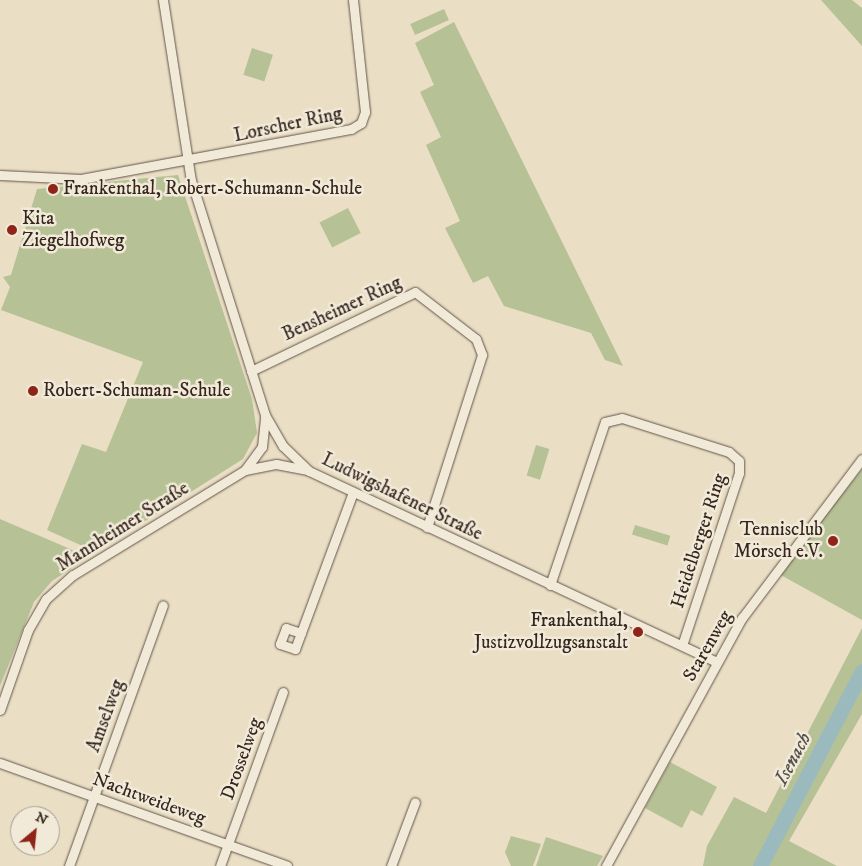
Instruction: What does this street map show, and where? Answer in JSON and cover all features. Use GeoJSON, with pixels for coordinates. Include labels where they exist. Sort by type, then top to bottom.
{"type":"FeatureCollection","features":[{"type":"Feature","properties":{"kind":"street","name":"Ludwigshafener Straße"},"geometry":{"type":"LineString","coordinates":[[163,0],[187,162],[265,415],[283,446],[309,471],[717,662]]}},
{"type":"Feature","properties":{"kind":"street","name":"Lorscher Ring"},"geometry":{"type":"LineString","coordinates":[[187,162],[352,129],[362,123],[365,112],[353,0]]}},
{"type":"Feature","properties":{"kind":"street"},"geometry":{"type":"LineString","coordinates":[[0,175],[81,179],[187,162]]}},
{"type":"Feature","properties":{"kind":"street","name":"Bensheimer Ring"},"geometry":{"type":"LineString","coordinates":[[251,371],[415,292],[476,338],[482,355],[428,527]]}},
{"type":"Feature","properties":{"kind":"street","name":"Mannheimer Straße"},"geometry":{"type":"LineString","coordinates":[[245,470],[262,447],[265,415]]}},
{"type":"Feature","properties":{"kind":"street","name":"Heidelberger Ring"},"geometry":{"type":"LineString","coordinates":[[550,585],[606,422],[622,418],[729,452],[738,461],[739,473],[682,646]]}},
{"type":"Feature","properties":{"kind":"street","name":"Starenweg"},"geometry":{"type":"LineString","coordinates":[[606,866],[717,662],[774,570],[862,458]]}},
{"type":"Feature","properties":{"kind":"street","name":"Mannheimer Straße"},"geometry":{"type":"LineString","coordinates":[[0,710],[28,630],[59,586],[245,470],[276,464],[309,471]]}},
{"type":"Feature","properties":{"kind":"street"},"geometry":{"type":"LineString","coordinates":[[301,633],[353,492]]}},
{"type":"Feature","properties":{"kind":"street","name":"Amselweg"},"geometry":{"type":"LineString","coordinates":[[69,866],[163,605]]}},
{"type":"Feature","properties":{"kind":"street","name":"Drosselweg"},"geometry":{"type":"LineString","coordinates":[[220,866],[283,692]]}},
{"type":"Feature","properties":{"kind":"street","name":"Nachtweideweg"},"geometry":{"type":"LineString","coordinates":[[0,763],[287,866]]}},
{"type":"Feature","properties":{"kind":"street"},"geometry":{"type":"LineString","coordinates":[[391,866],[414,802]]}},
{"type":"Feature","properties":{"kind":"green space"},"geometry":{"type":"Polygon","coordinates":[[[821,0],[852,0],[862,8],[862,46],[821,0]]]}},
{"type":"Feature","properties":{"kind":"green space"},"geometry":{"type":"Polygon","coordinates":[[[444,9],[449,20],[415,35],[410,24],[444,9]]]}},
{"type":"Feature","properties":{"kind":"green space"},"geometry":{"type":"Polygon","coordinates":[[[454,22],[623,366],[605,360],[591,333],[504,306],[488,276],[473,283],[445,228],[460,221],[426,145],[441,137],[420,92],[434,85],[415,43],[454,22]]]}},
{"type":"Feature","properties":{"kind":"green space"},"geometry":{"type":"Polygon","coordinates":[[[252,48],[273,55],[264,81],[243,75],[252,48]]]}},
{"type":"Feature","properties":{"kind":"green space"},"geometry":{"type":"Polygon","coordinates":[[[178,175],[252,399],[257,433],[243,459],[96,552],[47,530],[82,444],[106,452],[143,362],[1,310],[10,287],[3,277],[11,275],[37,189],[178,175]]]}},
{"type":"Feature","properties":{"kind":"green space"},"geometry":{"type":"Polygon","coordinates":[[[348,208],[361,233],[332,247],[319,223],[348,208]]]}},
{"type":"Feature","properties":{"kind":"green space"},"geometry":{"type":"Polygon","coordinates":[[[536,445],[549,449],[540,480],[527,476],[536,445]]]}},
{"type":"Feature","properties":{"kind":"green space","name":"Tennisclub Mörsch e.V."},"geometry":{"type":"Polygon","coordinates":[[[862,469],[862,620],[779,574],[862,469]]]}},
{"type":"Feature","properties":{"kind":"green space"},"geometry":{"type":"Polygon","coordinates":[[[0,519],[89,557],[52,581],[34,602],[0,686],[0,519]]]}},
{"type":"Feature","properties":{"kind":"green space"},"geometry":{"type":"Polygon","coordinates":[[[635,525],[670,536],[667,545],[632,535],[635,525]]]}},
{"type":"Feature","properties":{"kind":"green space"},"geometry":{"type":"Polygon","coordinates":[[[862,628],[862,714],[789,841],[837,866],[703,866],[707,846],[734,797],[766,813],[862,628]]]}},
{"type":"Feature","properties":{"kind":"green space"},"geometry":{"type":"Polygon","coordinates":[[[670,762],[717,787],[702,816],[691,810],[682,828],[645,808],[670,762]]]}},
{"type":"Feature","properties":{"kind":"green space"},"geometry":{"type":"Polygon","coordinates":[[[511,836],[541,844],[533,866],[511,866],[505,852],[511,836]]]}},
{"type":"Feature","properties":{"kind":"green space"},"geometry":{"type":"Polygon","coordinates":[[[546,837],[603,856],[597,866],[536,866],[546,837]]]}},
{"type":"Feature","properties":{"kind":"waterway","name":"Isenach"},"geometry":{"type":"LineString","coordinates":[[760,866],[862,671]]}},
{"type":"Feature","properties":{"kind":"place","name":"Frankenthal, Robert-Schumann-Schule"},"geometry":{"type":"Point","coordinates":[53,189]}},
{"type":"Feature","properties":{"kind":"place","name":"Kita Ziegelhofweg"},"geometry":{"type":"Point","coordinates":[12,230]}},
{"type":"Feature","properties":{"kind":"place","name":"Robert-Schuman-Schule"},"geometry":{"type":"Point","coordinates":[33,391]}},
{"type":"Feature","properties":{"kind":"place","name":"Tennisclub Mörsch e.V."},"geometry":{"type":"Point","coordinates":[833,541]}},
{"type":"Feature","properties":{"kind":"place","name":"Frankenthal, Justizvollzugsanstalt"},"geometry":{"type":"Point","coordinates":[638,632]}}]}
